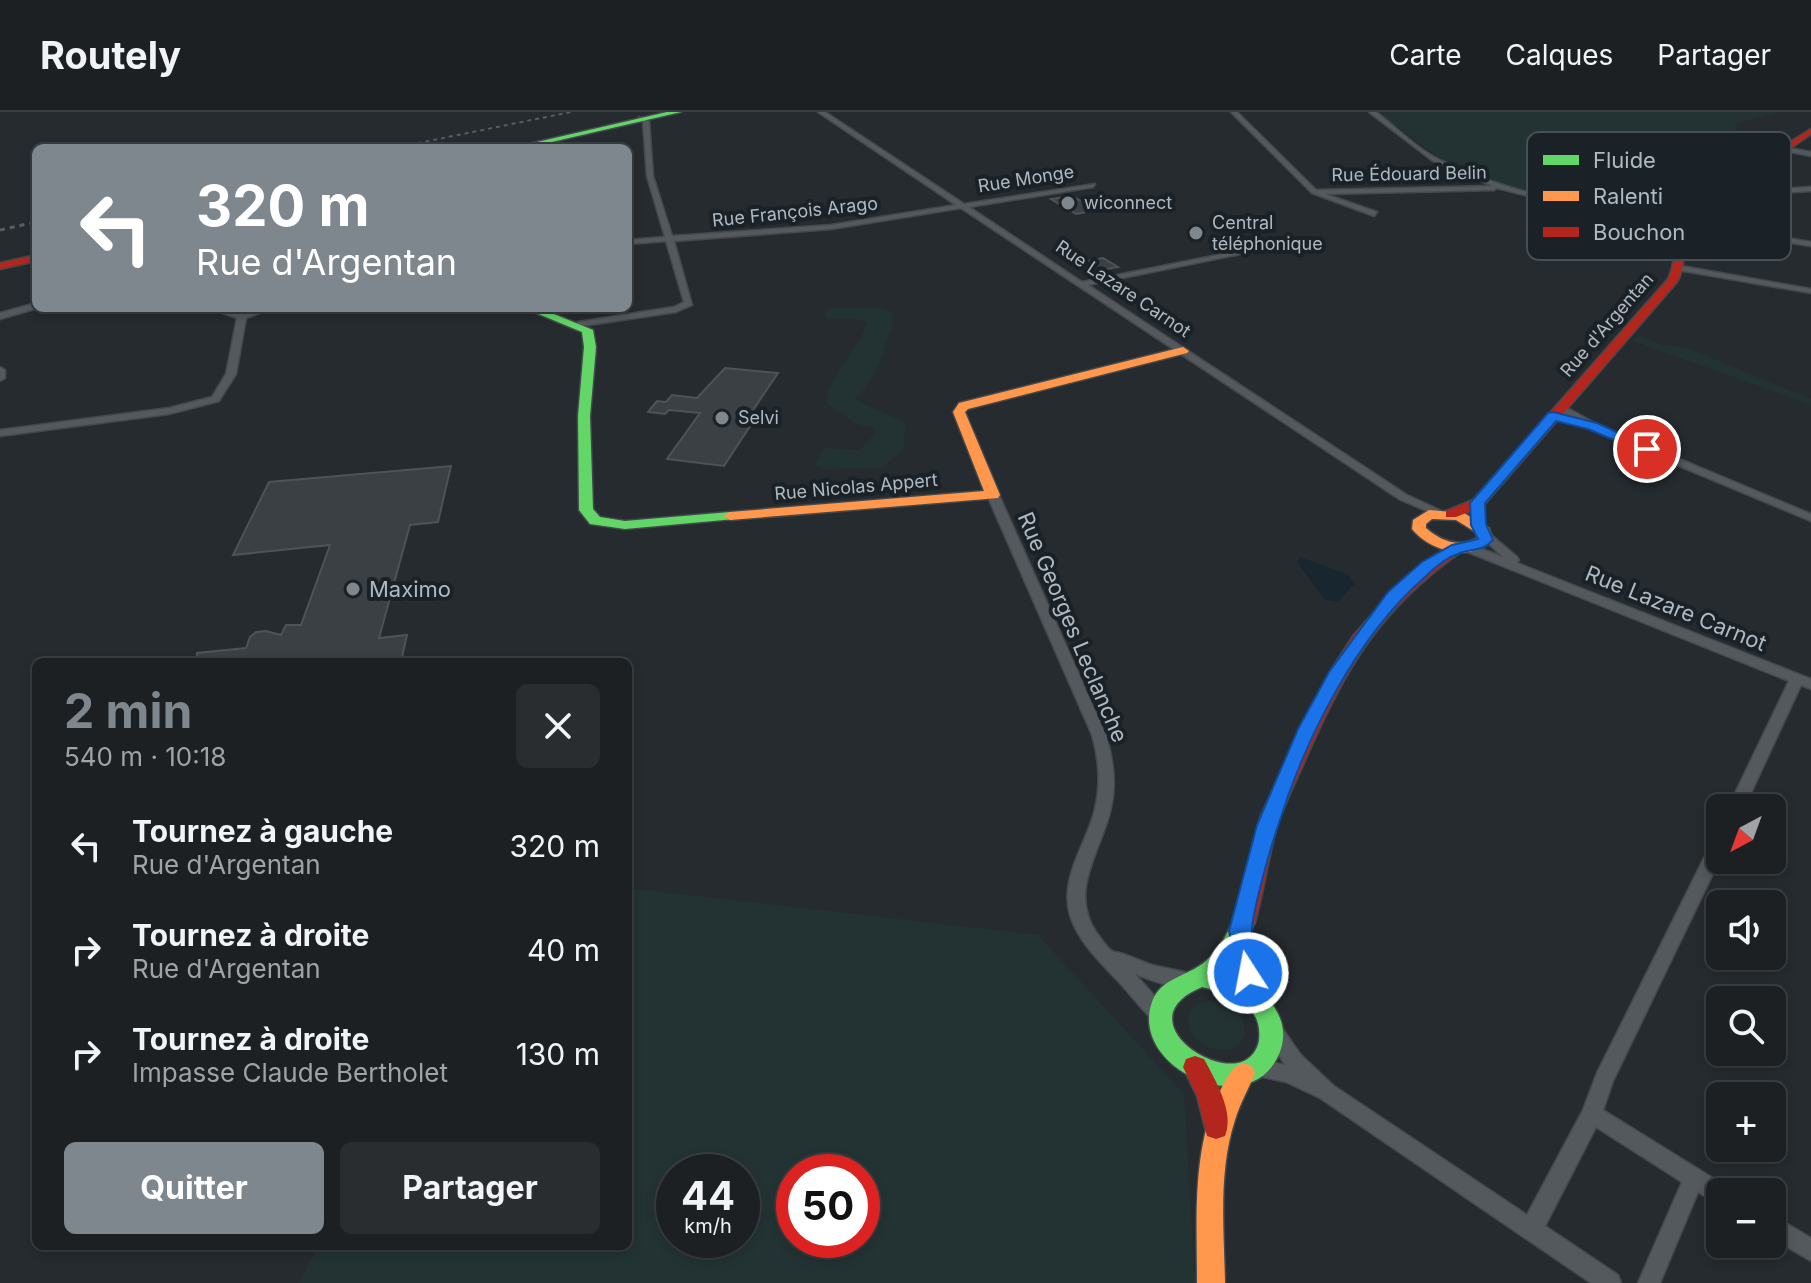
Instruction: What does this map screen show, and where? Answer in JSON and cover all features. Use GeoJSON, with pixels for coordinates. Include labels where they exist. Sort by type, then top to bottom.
{"type":"FeatureCollection","features":[{"type":"Feature","properties":{"kind":"main road"},"geometry":{"type":"LineString","coordinates":[[532,144],[666,112]]}},
{"type":"Feature","properties":{"kind":"main road"},"geometry":{"type":"LineString","coordinates":[[643,118],[677,112]]}},
{"type":"Feature","properties":{"kind":"main road"},"geometry":{"type":"LineString","coordinates":[[526,144],[587,131]]}},
{"type":"Feature","properties":{"kind":"main road"},"geometry":{"type":"LineString","coordinates":[[1791,144],[1811,131]]}},
{"type":"Feature","properties":{"kind":"main road"},"geometry":{"type":"LineString","coordinates":[[0,268],[32,260]]}},
{"type":"Feature","properties":{"kind":"main road","name":"Rue d'Argentan"},"geometry":{"type":"LineString","coordinates":[[1418,523],[1422,518],[1478,503],[1681,268],[1680,260]]}},
{"type":"Feature","properties":{"kind":"main road"},"geometry":{"type":"LineString","coordinates":[[540,312],[582,328]]}},
{"type":"Feature","properties":{"kind":"main road","name":"Rue Nicolas Appert"},"geometry":{"type":"LineString","coordinates":[[582,328],[590,347],[584,416],[586,510],[595,521],[625,525],[993,495]]}},
{"type":"Feature","properties":{"kind":"main road"},"geometry":{"type":"LineString","coordinates":[[993,495],[959,412],[963,406],[1183,351]]}},
{"type":"Feature","properties":{"kind":"main road"},"geometry":{"type":"LineString","coordinates":[[1211,1283],[1216,1128],[1209,1095],[1195,1067],[1170,1045],[1161,1017],[1168,994],[1224,957],[1240,931],[1268,825],[1308,729],[1338,672],[1394,596],[1428,566],[1463,548],[1482,544],[1478,503]]}},
{"type":"Feature","properties":{"kind":"main road"},"geometry":{"type":"LineString","coordinates":[[1445,513],[1482,531]]}},
{"type":"Feature","properties":{"kind":"main road"},"geometry":{"type":"LineString","coordinates":[[1418,523],[1419,529],[1432,540],[1463,548]]}},
{"type":"Feature","properties":{"kind":"main road"},"geometry":{"type":"LineString","coordinates":[[1428,566],[1432,540]]}},
{"type":"Feature","properties":{"kind":"main road"},"geometry":{"type":"LineString","coordinates":[[1240,931],[1248,973],[1258,1001]]}},
{"type":"Feature","properties":{"kind":"main road"},"geometry":{"type":"LineString","coordinates":[[1195,978],[1232,983],[1258,1001],[1266,1011],[1274,1032],[1267,1058],[1250,1071],[1226,1099],[1216,1128]]}},
{"type":"Feature","properties":{"kind":"main road"},"geometry":{"type":"LineString","coordinates":[[1195,1067],[1228,1075],[1250,1071]]}},
{"type":"Feature","properties":{"kind":"street","name":"Rue Lazare Carnot"},"geometry":{"type":"LineString","coordinates":[[821,112],[1403,497],[1445,513]]}},
{"type":"Feature","properties":{"kind":"street"},"geometry":{"type":"LineString","coordinates":[[1234,112],[1314,192],[1374,214]]}},
{"type":"Feature","properties":{"kind":"street"},"geometry":{"type":"LineString","coordinates":[[1372,112],[1435,160],[1504,188],[1527,194]]}},
{"type":"Feature","properties":{"kind":"street"},"geometry":{"type":"LineString","coordinates":[[582,328],[676,309],[689,303],[648,167],[643,118]]}},
{"type":"Feature","properties":{"kind":"street"},"geometry":{"type":"LineString","coordinates":[[1791,150],[1811,154]]}},
{"type":"Feature","properties":{"kind":"street","name":"Rue Monge"},"geometry":{"type":"LineString","coordinates":[[964,206],[1093,185]]}},
{"type":"Feature","properties":{"kind":"street","name":"Rue Édouard Belin"},"geometry":{"type":"LineString","coordinates":[[1314,192],[1504,188]]}},
{"type":"Feature","properties":{"kind":"street"},"geometry":{"type":"LineString","coordinates":[[1791,190],[1811,189]]}},
{"type":"Feature","properties":{"kind":"street","name":"Rue François Arago"},"geometry":{"type":"LineString","coordinates":[[632,242],[831,227],[964,206]]}},
{"type":"Feature","properties":{"kind":"street"},"geometry":{"type":"LineString","coordinates":[[1791,241],[1811,244]]}},
{"type":"Feature","properties":{"kind":"street"},"geometry":{"type":"LineString","coordinates":[[1083,284],[1245,251]]}},
{"type":"Feature","properties":{"kind":"street"},"geometry":{"type":"LineString","coordinates":[[1681,268],[1811,291]]}},
{"type":"Feature","properties":{"kind":"street"},"geometry":{"type":"LineString","coordinates":[[0,316],[32,307]]}},
{"type":"Feature","properties":{"kind":"street"},"geometry":{"type":"LineString","coordinates":[[226,312],[242,317],[257,312]]}},
{"type":"Feature","properties":{"kind":"street"},"geometry":{"type":"LineString","coordinates":[[0,433],[169,411],[216,399],[231,374],[242,317]]}},
{"type":"Feature","properties":{"kind":"street"},"geometry":{"type":"LineString","coordinates":[[0,370],[0,378]]}},
{"type":"Feature","properties":{"kind":"street"},"geometry":{"type":"LineString","coordinates":[[1556,412],[1811,518]]}},
{"type":"Feature","properties":{"kind":"street","name":"Rue Georges Leclanche"},"geometry":{"type":"LineString","coordinates":[[993,495],[1102,745],[1107,772],[1104,808],[1080,876],[1076,901],[1082,924],[1161,1017]]}},
{"type":"Feature","properties":{"kind":"street","name":"Rue Lazare Carnot"},"geometry":{"type":"LineString","coordinates":[[1403,497],[1413,509],[1418,523]]}},
{"type":"Feature","properties":{"kind":"street","name":"Rue Lazare Carnot"},"geometry":{"type":"LineString","coordinates":[[1482,531],[1526,570]]}},
{"type":"Feature","properties":{"kind":"street","name":"Rue Lazare Carnot"},"geometry":{"type":"LineString","coordinates":[[1463,548],[1804,681]]}},
{"type":"Feature","properties":{"kind":"street"},"geometry":{"type":"LineString","coordinates":[[1743,794],[1804,681]]}},
{"type":"Feature","properties":{"kind":"street"},"geometry":{"type":"LineString","coordinates":[[1531,1230],[1592,1114],[1604,1079],[1706,871]]}},
{"type":"Feature","properties":{"kind":"street"},"geometry":{"type":"LineString","coordinates":[[1106,954],[1153,973],[1195,978]]}},
{"type":"Feature","properties":{"kind":"street"},"geometry":{"type":"LineString","coordinates":[[1274,1032],[1294,1061],[1327,1092],[1610,1283]]}},
{"type":"Feature","properties":{"kind":"street"},"geometry":{"type":"LineString","coordinates":[[1250,1071],[1288,1074],[1327,1092]]}},
{"type":"Feature","properties":{"kind":"street"},"geometry":{"type":"LineString","coordinates":[[1592,1114],[1706,1185]]}},
{"type":"Feature","properties":{"kind":"street"},"geometry":{"type":"LineString","coordinates":[[1649,1283],[1694,1178]]}},
{"type":"Feature","properties":{"kind":"street"},"geometry":{"type":"LineString","coordinates":[[1786,1235],[1811,1250]]}},
{"type":"Feature","properties":{"kind":"shaded area"},"geometry":{"type":"Polygon","coordinates":[[[1377,112],[1779,112],[1738,123],[1734,129],[1747,132],[1527,132],[1527,191],[1452,167],[1377,112]]]}},
{"type":"Feature","properties":{"kind":"shaded area"},"geometry":{"type":"Polygon","coordinates":[[[830,308],[882,308],[893,313],[878,367],[854,399],[906,423],[903,451],[880,468],[824,469],[815,465],[824,448],[860,450],[876,432],[873,428],[856,424],[826,403],[831,384],[868,322],[828,319],[824,316],[830,308]]]}},
{"type":"Feature","properties":{"kind":"shaded area"},"geometry":{"type":"Polygon","coordinates":[[[1639,335],[1659,344],[1690,349],[1811,399],[1811,405],[1633,341],[1639,335]]]}},
{"type":"Feature","properties":{"kind":"shaded area"},"geometry":{"type":"Polygon","coordinates":[[[632,888],[1038,935],[1184,1094],[1195,1279],[1199,1283],[299,1283],[316,1250],[632,1250],[632,888]]]}},
{"type":"Feature","properties":{"kind":"shaded area"},"geometry":{"type":"Polygon","coordinates":[[[1209,1001],[1229,1007],[1243,1022],[1245,1036],[1238,1046],[1220,1050],[1211,1048],[1203,1045],[1191,1032],[1189,1014],[1196,1005],[1209,1001]]]}},
{"type":"Feature","properties":{"kind":"water"},"geometry":{"type":"Polygon","coordinates":[[[1300,557],[1349,575],[1354,584],[1338,602],[1325,600],[1297,562],[1300,557]]]}},
{"type":"Feature","properties":{"kind":"building","name":"wiconnect"},"geometry":{"type":"Polygon","coordinates":[[[1072,196],[1097,210],[1076,214],[1051,199],[1072,196]]]}},
{"type":"Feature","properties":{"kind":"building"},"geometry":{"type":"Polygon","coordinates":[[[1103,258],[1118,267],[1091,272],[1076,263],[1103,258]]]}},
{"type":"Feature","properties":{"kind":"building","name":"Selvi"},"geometry":{"type":"Polygon","coordinates":[[[725,368],[778,373],[745,422],[752,423],[724,466],[667,459],[700,413],[669,410],[665,414],[648,412],[657,401],[666,402],[672,395],[697,398],[725,368]]]}},
{"type":"Feature","properties":{"kind":"building","name":"Maximo"},"geometry":{"type":"Polygon","coordinates":[[[451,466],[438,522],[410,525],[379,638],[407,635],[402,658],[197,658],[197,653],[246,648],[250,637],[256,632],[281,635],[286,625],[301,625],[330,545],[233,555],[269,482],[451,466]]]}},
{"type":"Feature","properties":{"kind":"railway"},"geometry":{"type":"LineString","coordinates":[[414,144],[571,112]]}},
{"type":"Feature","properties":{"kind":"railway"},"geometry":{"type":"LineString","coordinates":[[0,230],[32,223]]}},
{"type":"Feature","properties":{"kind":"traffic: fast"},"geometry":{"type":"LineString","coordinates":[[533,144],[677,112]]}},
{"type":"Feature","properties":{"kind":"traffic: fast"},"geometry":{"type":"LineString","coordinates":[[540,312],[587,330],[590,347],[584,416],[586,510],[595,521],[625,525],[730,516]]}},
{"type":"Feature","properties":{"kind":"traffic: fast"},"geometry":{"type":"LineString","coordinates":[[1202,977],[1239,986],[1262,1004],[1272,1026],[1270,1048],[1259,1066],[1239,1076],[1213,1074],[1181,1056],[1171,1046],[1161,1021],[1162,1007],[1169,993],[1209,972],[1220,962],[1244,922]]}},
{"type":"Feature","properties":{"kind":"traffic: slow"},"geometry":{"type":"LineString","coordinates":[[730,516],[993,495],[959,412],[963,406],[1183,351]]}},
{"type":"Feature","properties":{"kind":"traffic: slow"},"geometry":{"type":"LineString","coordinates":[[1429,514],[1459,516],[1484,531],[1485,540],[1477,545],[1459,548],[1442,544],[1419,529],[1418,523],[1429,514]]}},
{"type":"Feature","properties":{"kind":"traffic: slow"},"geometry":{"type":"LineString","coordinates":[[1240,931],[1248,973],[1258,1000]]}},
{"type":"Feature","properties":{"kind":"traffic: slow"},"geometry":{"type":"LineString","coordinates":[[1211,1283],[1210,1202],[1215,1149],[1230,1098],[1243,1074]]}},
{"type":"Feature","properties":{"kind":"traffic: jam"},"geometry":{"type":"LineString","coordinates":[[1791,144],[1811,131]]}},
{"type":"Feature","properties":{"kind":"traffic: jam"},"geometry":{"type":"LineString","coordinates":[[0,266],[32,259]]}},
{"type":"Feature","properties":{"kind":"traffic: jam"},"geometry":{"type":"LineString","coordinates":[[1451,514],[1478,503],[1673,280],[1680,260]]}},
{"type":"Feature","properties":{"kind":"traffic: jam"},"geometry":{"type":"LineString","coordinates":[[1244,922],[1270,818],[1310,727],[1341,667],[1379,614],[1402,590],[1457,548]]}},
{"type":"Feature","properties":{"kind":"traffic: jam"},"geometry":{"type":"LineString","coordinates":[[1195,1067],[1209,1095],[1216,1127]]}},
{"type":"Feature","properties":{"kind":"place","name":"wiconnect"},"geometry":{"type":"Point","coordinates":[1068,203]}},
{"type":"Feature","properties":{"kind":"place","name":"Central téléphonique"},"geometry":{"type":"Point","coordinates":[1196,233]}},
{"type":"Feature","properties":{"kind":"place","name":"Selvi"},"geometry":{"type":"Point","coordinates":[722,418]}},
{"type":"Feature","properties":{"kind":"place","name":"Maximo"},"geometry":{"type":"Point","coordinates":[353,589]}},
{"type":"Feature","properties":{"kind":"route"},"geometry":{"type":"LineString","coordinates":[[1248,973],[1240,931],[1268,825],[1308,729],[1338,672],[1371,625],[1394,596],[1428,566],[1457,548],[1482,544],[1486,536],[1479,525],[1478,503],[1553,416],[1592,426],[1647,449]]}}]}
